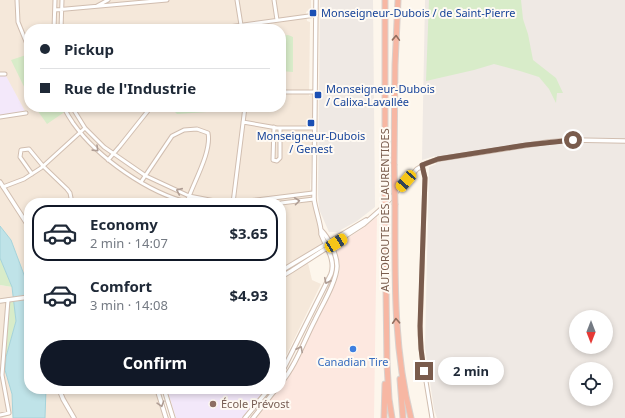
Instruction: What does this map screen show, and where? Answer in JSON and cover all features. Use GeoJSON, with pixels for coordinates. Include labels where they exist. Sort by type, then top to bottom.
{"type":"FeatureCollection","features":[{"type":"Feature","properties":{"kind":"highway","name":"AUTOROUTE DES LAURENTIDES"},"geometry":{"type":"LineString","coordinates":[[398,0],[395,58],[395,311],[399,360],[411,418]]}},
{"type":"Feature","properties":{"kind":"highway","name":"AUTOROUTE DES LAURENTIDES"},"geometry":{"type":"LineString","coordinates":[[385,1],[387,364],[389,399],[392,418]]}},
{"type":"Feature","properties":{"kind":"highway"},"geometry":{"type":"LineString","coordinates":[[399,360],[402,418]]}},
{"type":"Feature","properties":{"kind":"highway"},"geometry":{"type":"LineString","coordinates":[[384,418],[387,364]]}},
{"type":"Feature","properties":{"kind":"street"},"geometry":{"type":"LineString","coordinates":[[17,0],[18,22],[24,37]]}},
{"type":"Feature","properties":{"kind":"street"},"geometry":{"type":"LineString","coordinates":[[54,24],[55,0]]}},
{"type":"Feature","properties":{"kind":"street"},"geometry":{"type":"LineString","coordinates":[[61,24],[62,0]]}},
{"type":"Feature","properties":{"kind":"street"},"geometry":{"type":"LineString","coordinates":[[96,7],[108,0]]}},
{"type":"Feature","properties":{"kind":"street"},"geometry":{"type":"LineString","coordinates":[[132,0],[136,3]]}},
{"type":"Feature","properties":{"kind":"street"},"geometry":{"type":"LineString","coordinates":[[55,10],[167,0]]}},
{"type":"Feature","properties":{"kind":"street"},"geometry":{"type":"LineString","coordinates":[[237,0],[241,24]]}},
{"type":"Feature","properties":{"kind":"street"},"geometry":{"type":"LineString","coordinates":[[274,0],[277,20]]}},
{"type":"Feature","properties":{"kind":"street"},"geometry":{"type":"LineString","coordinates":[[286,375],[327,296],[336,273],[337,260],[321,234],[314,209],[316,0]]}},
{"type":"Feature","properties":{"kind":"street"},"geometry":{"type":"LineString","coordinates":[[248,24],[316,15]]}},
{"type":"Feature","properties":{"kind":"street"},"geometry":{"type":"LineString","coordinates":[[0,74],[5,74]]}},
{"type":"Feature","properties":{"kind":"street"},"geometry":{"type":"LineString","coordinates":[[286,92],[315,92]]}},
{"type":"Feature","properties":{"kind":"street"},"geometry":{"type":"LineString","coordinates":[[67,112],[81,133],[108,160],[141,182],[176,198]]}},
{"type":"Feature","properties":{"kind":"street"},"geometry":{"type":"LineString","coordinates":[[75,112],[85,128],[113,154],[146,176],[189,196],[199,198]]}},
{"type":"Feature","properties":{"kind":"street"},"geometry":{"type":"LineString","coordinates":[[108,160],[147,112]]}},
{"type":"Feature","properties":{"kind":"street"},"geometry":{"type":"LineString","coordinates":[[234,198],[244,112]]}},
{"type":"Feature","properties":{"kind":"street"},"geometry":{"type":"LineString","coordinates":[[0,117],[26,113]]}},
{"type":"Feature","properties":{"kind":"street"},"geometry":{"type":"LineString","coordinates":[[243,122],[280,128],[314,128]]}},
{"type":"Feature","properties":{"kind":"street"},"geometry":{"type":"LineString","coordinates":[[274,127],[273,160],[278,161],[280,158],[280,128]]}},
{"type":"Feature","properties":{"kind":"street"},"geometry":{"type":"LineString","coordinates":[[3,187],[32,174],[85,128]]}},
{"type":"Feature","properties":{"kind":"street"},"geometry":{"type":"LineString","coordinates":[[141,182],[172,136],[184,130],[197,129],[208,133],[209,139],[207,150],[189,196]]}},
{"type":"Feature","properties":{"kind":"street"},"geometry":{"type":"LineString","coordinates":[[286,268],[328,245],[371,218],[422,165],[438,159],[548,142],[573,140],[625,141]]}},
{"type":"Feature","properties":{"kind":"street"},"geometry":{"type":"LineString","coordinates":[[32,174],[20,157],[21,150],[29,150],[43,166],[67,188],[71,198]]}},
{"type":"Feature","properties":{"kind":"street"},"geometry":{"type":"LineString","coordinates":[[422,165],[425,178],[420,335],[432,418]]}},
{"type":"Feature","properties":{"kind":"street"},"geometry":{"type":"LineString","coordinates":[[0,182],[24,219]]}},
{"type":"Feature","properties":{"kind":"street"},"geometry":{"type":"LineString","coordinates":[[278,198],[314,194]]}},
{"type":"Feature","properties":{"kind":"street"},"geometry":{"type":"LineString","coordinates":[[286,202],[314,199]]}},
{"type":"Feature","properties":{"kind":"street"},"geometry":{"type":"LineString","coordinates":[[286,275],[292,272],[328,245]]}},
{"type":"Feature","properties":{"kind":"street"},"geometry":{"type":"LineString","coordinates":[[286,364],[332,269],[332,260],[328,245]]}},
{"type":"Feature","properties":{"kind":"street"},"geometry":{"type":"LineString","coordinates":[[0,301],[24,298]]}},
{"type":"Feature","properties":{"kind":"street"},"geometry":{"type":"LineString","coordinates":[[0,415],[9,413],[1,375],[8,300]]}},
{"type":"Feature","properties":{"kind":"street"},"geometry":{"type":"LineString","coordinates":[[61,394],[74,418]]}},
{"type":"Feature","properties":{"kind":"street"},"geometry":{"type":"LineString","coordinates":[[159,394],[166,418]]}},
{"type":"Feature","properties":{"kind":"street"},"geometry":{"type":"LineString","coordinates":[[166,394],[173,418]]}},
{"type":"Feature","properties":{"kind":"street"},"geometry":{"type":"LineString","coordinates":[[245,418],[265,394]]}},
{"type":"Feature","properties":{"kind":"street"},"geometry":{"type":"LineString","coordinates":[[253,418],[272,394]]}},
{"type":"Feature","properties":{"kind":"shaded area"},"geometry":{"type":"Polygon","coordinates":[[[0,0],[311,0],[311,8],[306,12],[307,21],[310,22],[309,96],[315,92],[310,189],[313,193],[314,209],[325,252],[308,263],[312,280],[321,284],[286,356],[286,198],[24,198],[24,275],[11,240],[0,226],[0,0]]]}},
{"type":"Feature","properties":{"kind":"shaded area"},"geometry":{"type":"Polygon","coordinates":[[[320,0],[373,0],[375,207],[357,221],[337,232],[329,232],[319,209],[320,0]]]}},
{"type":"Feature","properties":{"kind":"shaded area"},"geometry":{"type":"Polygon","coordinates":[[[425,0],[625,0],[625,418],[437,418],[434,409],[425,348],[429,167],[436,164],[435,156],[422,160],[425,0]]]}},
{"type":"Feature","properties":{"kind":"shaded area"},"geometry":{"type":"Polygon","coordinates":[[[0,74],[5,74],[24,109],[24,112],[26,113],[0,117],[0,74]]]}},
{"type":"Feature","properties":{"kind":"shaded area"},"geometry":{"type":"Polygon","coordinates":[[[377,217],[374,418],[256,418],[274,394],[286,394],[286,375],[339,274],[340,266],[336,245],[359,231],[377,217]]]}},
{"type":"Feature","properties":{"kind":"shaded area"},"geometry":{"type":"Polygon","coordinates":[[[0,285],[12,287],[14,299],[5,370],[12,394],[13,413],[2,418],[0,418],[0,285]]]}},
{"type":"Feature","properties":{"kind":"shaded area"},"geometry":{"type":"Polygon","coordinates":[[[46,394],[157,394],[164,418],[45,418],[46,394]]]}},
{"type":"Feature","properties":{"kind":"shaded area","name":"École Prévost"},"geometry":{"type":"Polygon","coordinates":[[[169,394],[261,394],[243,418],[176,418],[169,394]]]}},
{"type":"Feature","properties":{"kind":"green space"},"geometry":{"type":"Polygon","coordinates":[[[429,0],[521,0],[523,19],[528,34],[533,60],[556,78],[563,93],[557,93],[556,103],[549,89],[539,77],[494,64],[426,81],[429,0]]]}},
{"type":"Feature","properties":{"kind":"green space"},"geometry":{"type":"Polygon","coordinates":[[[286,35],[293,37],[293,72],[286,71],[286,35]]]}},
{"type":"Feature","properties":{"kind":"green space"},"geometry":{"type":"Polygon","coordinates":[[[24,56],[24,87],[11,60],[24,56]]]}},
{"type":"Feature","properties":{"kind":"green space"},"geometry":{"type":"Polygon","coordinates":[[[39,112],[65,112],[47,124],[39,112]]]}},
{"type":"Feature","properties":{"kind":"green space"},"geometry":{"type":"Polygon","coordinates":[[[175,112],[206,112],[177,114],[175,112]]]}},
{"type":"Feature","properties":{"kind":"green space"},"geometry":{"type":"Polygon","coordinates":[[[0,258],[12,287],[0,285],[0,258]]]}},
{"type":"Feature","properties":{"kind":"green space"},"geometry":{"type":"Polygon","coordinates":[[[14,299],[16,321],[6,357],[3,357],[8,300],[14,299]]]}},
{"type":"Feature","properties":{"kind":"water"},"geometry":{"type":"Polygon","coordinates":[[[0,226],[11,240],[24,275],[24,394],[46,394],[45,418],[13,418],[12,394],[5,370],[6,357],[16,321],[12,287],[0,258],[0,226]]]}},
{"type":"Feature","properties":{"kind":"place","name":"Monseigneur-Dubois / de Saint-Pierre"},"geometry":{"type":"Point","coordinates":[313,13]}},
{"type":"Feature","properties":{"kind":"place","name":"Monseigneur-Dubois / Calixa-Lavallée"},"geometry":{"type":"Point","coordinates":[318,95]}},
{"type":"Feature","properties":{"kind":"place","name":"Monseigneur-Dubois / Genest"},"geometry":{"type":"Point","coordinates":[311,123]}},
{"type":"Feature","properties":{"kind":"place","name":"Canadian Tire"},"geometry":{"type":"Point","coordinates":[353,349]}},
{"type":"Feature","properties":{"kind":"place","name":"École Prévost"},"geometry":{"type":"Point","coordinates":[213,404]}},
{"type":"Feature","properties":{"kind":"route"},"geometry":{"type":"LineString","coordinates":[[424,371],[420,335],[425,178],[422,165],[438,159],[526,145],[573,140]]}}]}
